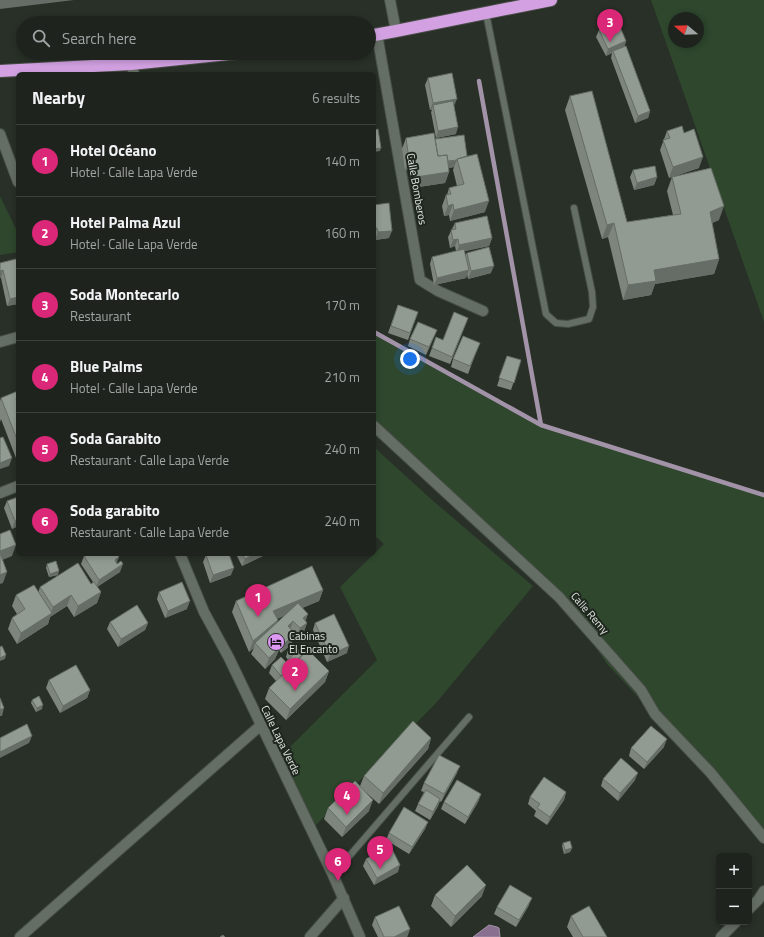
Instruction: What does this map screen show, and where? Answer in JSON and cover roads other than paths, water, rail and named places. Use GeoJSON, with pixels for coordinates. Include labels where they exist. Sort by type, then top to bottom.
{"type":"FeatureCollection","features":[{"type":"Feature","properties":{"kind":"highway"},"geometry":{"type":"LineString","coordinates":[[376,34],[486,13],[509,4],[552,0]]}},
{"type":"Feature","properties":{"kind":"highway"},"geometry":{"type":"LineString","coordinates":[[0,71],[133,69],[192,60]]}},
{"type":"Feature","properties":{"kind":"street"},"geometry":{"type":"LineString","coordinates":[[390,0],[396,31]]}},
{"type":"Feature","properties":{"kind":"street","name":"Calle Bomberos"},"geometry":{"type":"LineString","coordinates":[[376,51],[420,280],[438,291],[483,311]]}},
{"type":"Feature","properties":{"kind":"street"},"geometry":{"type":"LineString","coordinates":[[0,134],[16,177]]}},
{"type":"Feature","properties":{"kind":"street"},"geometry":{"type":"LineString","coordinates":[[0,342],[16,338]]}},
{"type":"Feature","properties":{"kind":"street","name":"Calle Remy"},"geometry":{"type":"LineString","coordinates":[[376,428],[559,597],[641,690],[655,714],[710,772],[764,838]]}},
{"type":"Feature","properties":{"kind":"street"},"geometry":{"type":"LineString","coordinates":[[0,493],[16,487]]}},
{"type":"Feature","properties":{"kind":"street","name":"Calle Lapa Verde"},"geometry":{"type":"LineString","coordinates":[[181,556],[204,612],[229,658],[344,898],[360,937]]}},
{"type":"Feature","properties":{"kind":"street"},"geometry":{"type":"LineString","coordinates":[[20,937],[260,725]]}},
{"type":"Feature","properties":{"kind":"street"},"geometry":{"type":"LineString","coordinates":[[752,906],[764,891]]}},
{"type":"Feature","properties":{"kind":"street"},"geometry":{"type":"LineString","coordinates":[[310,937],[344,898]]}},
{"type":"Feature","properties":{"kind":"street"},"geometry":{"type":"LineString","coordinates":[[721,937],[733,925]]}},
{"type":"Feature","properties":{"kind":"lane"},"geometry":{"type":"LineString","coordinates":[[486,13],[546,314],[556,323],[568,324],[589,318],[593,307],[592,292],[574,208]]}},
{"type":"Feature","properties":{"kind":"lane"},"geometry":{"type":"LineString","coordinates":[[333,875],[469,717]]}},
{"type":"Feature","properties":{"kind":"waterway"},"geometry":{"type":"LineString","coordinates":[[479,81],[541,425]]}},
{"type":"Feature","properties":{"kind":"waterway"},"geometry":{"type":"LineString","coordinates":[[376,333],[541,425],[764,495]]}},
{"type":"Feature","properties":{"kind":"place","name":"Soda Montecarlo"},"geometry":{"type":"Point","coordinates":[610,42]}},
{"type":"Feature","properties":{"kind":"place","name":"Hotel Océano"},"geometry":{"type":"Point","coordinates":[258,617]}},
{"type":"Feature","properties":{"kind":"place","name":"Cabinas El Encanto"},"geometry":{"type":"Point","coordinates":[276,642]}},
{"type":"Feature","properties":{"kind":"place","name":"Hotel Palma Azul"},"geometry":{"type":"Point","coordinates":[295,691]}},
{"type":"Feature","properties":{"kind":"place","name":"Blue Palms"},"geometry":{"type":"Point","coordinates":[347,815]}},
{"type":"Feature","properties":{"kind":"place","name":"Soda Garabito"},"geometry":{"type":"Point","coordinates":[380,869]}},
{"type":"Feature","properties":{"kind":"place","name":"Soda garabito"},"geometry":{"type":"Point","coordinates":[338,881]}}]}
